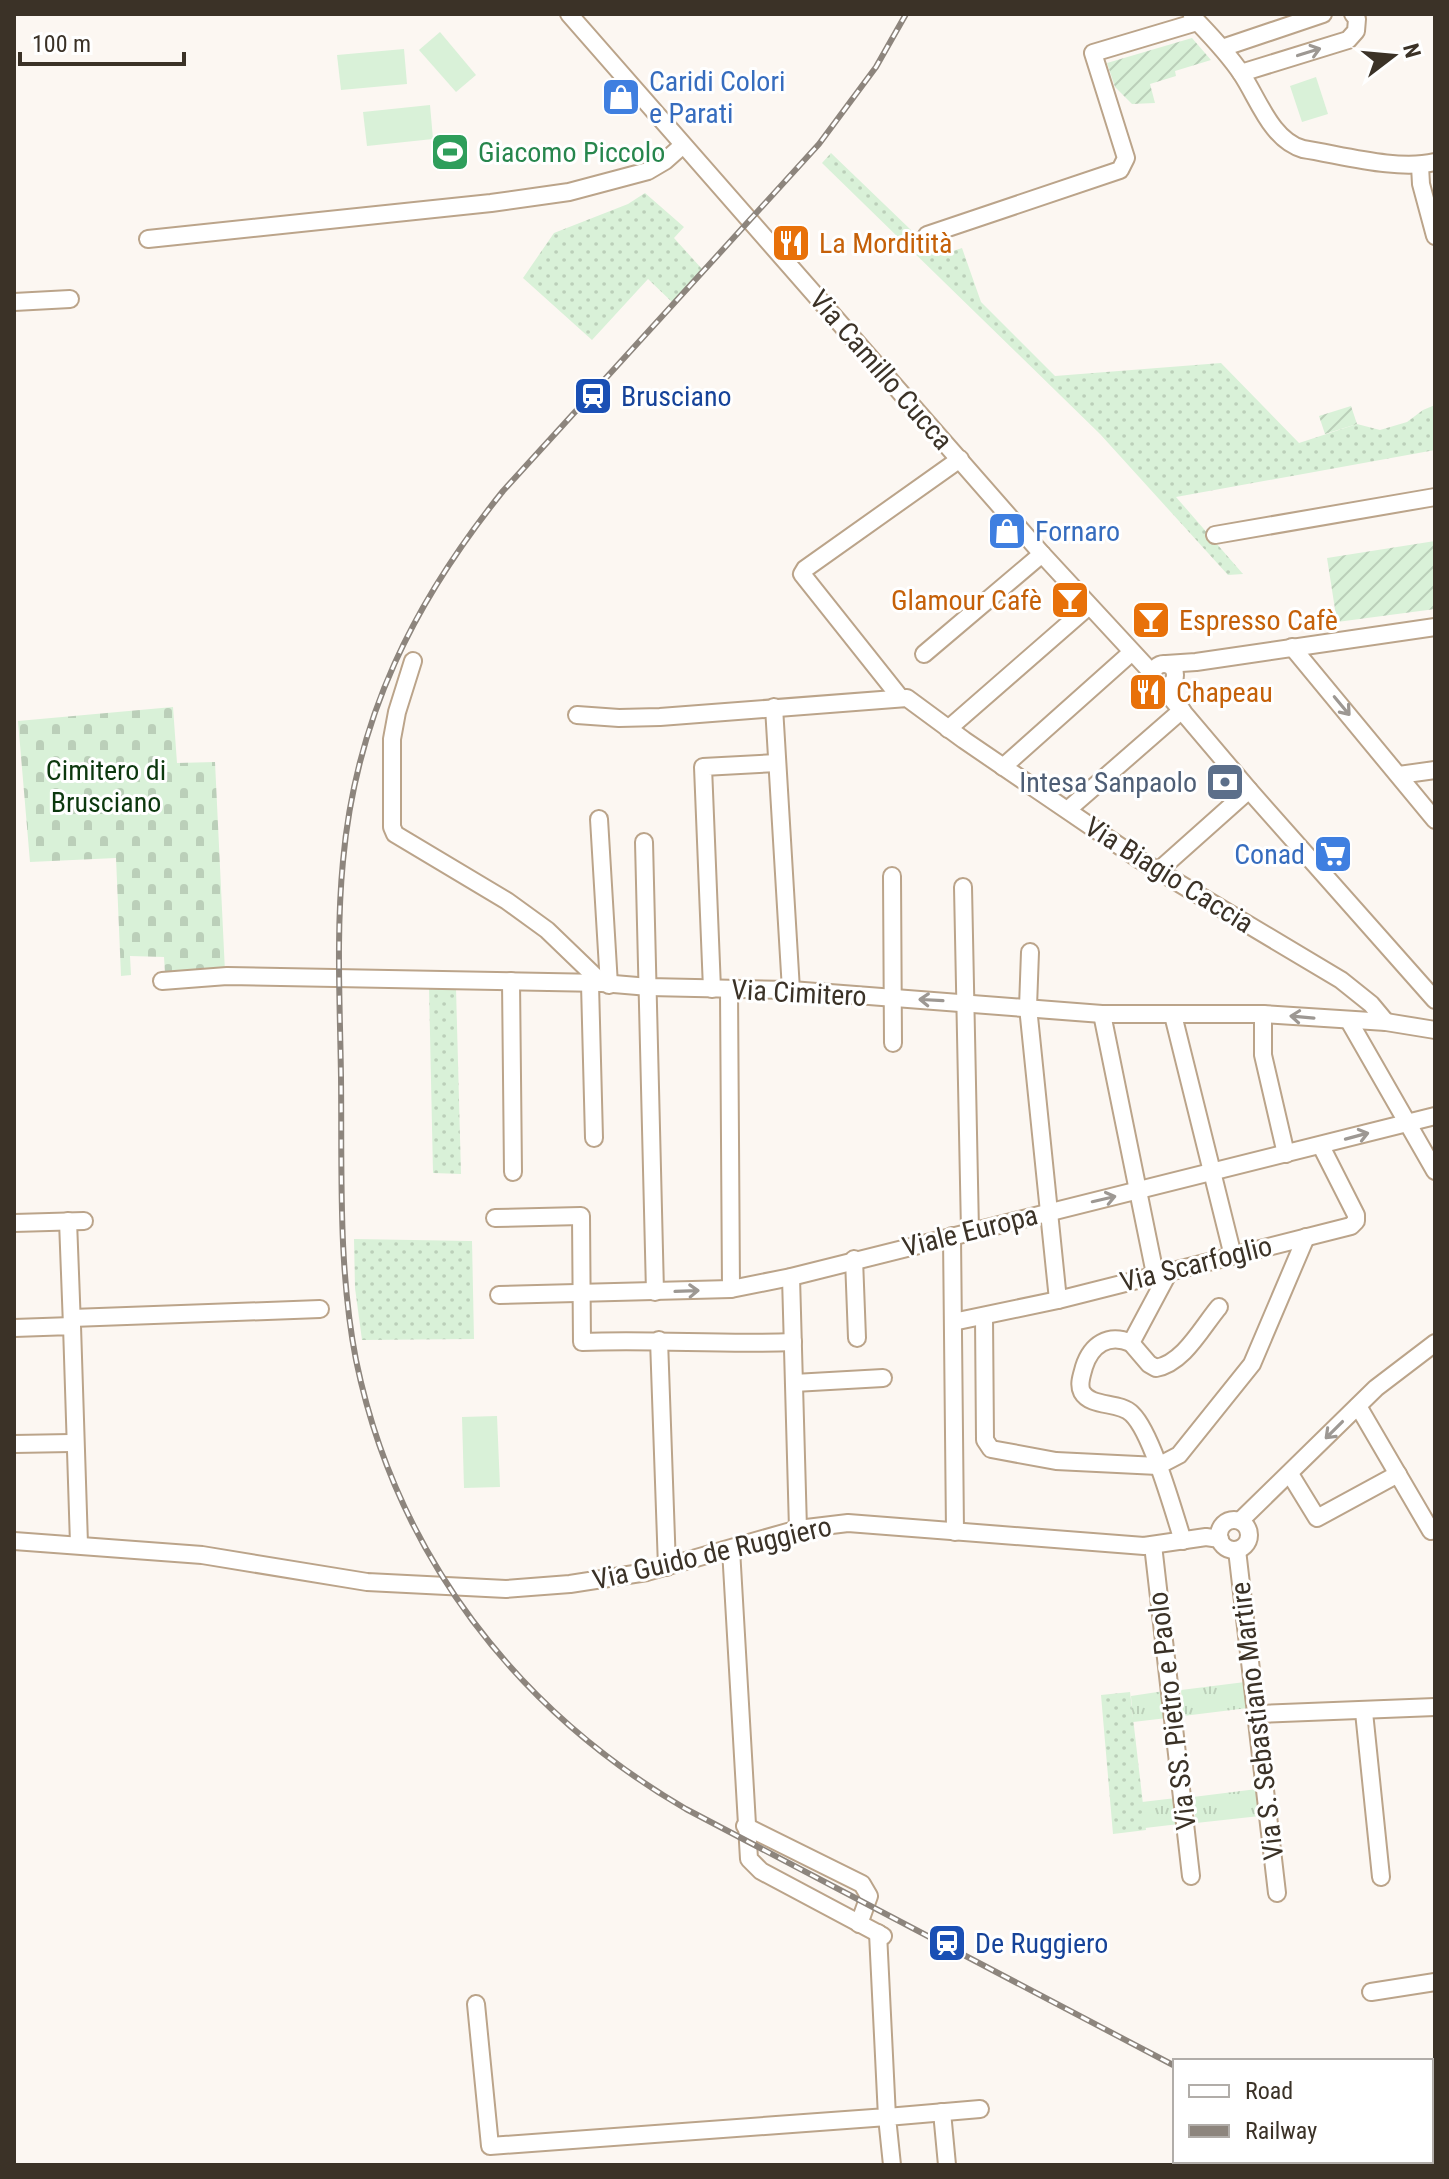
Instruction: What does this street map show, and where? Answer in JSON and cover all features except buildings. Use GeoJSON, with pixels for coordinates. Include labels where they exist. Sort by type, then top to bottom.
{"type":"FeatureCollection","features":[{"type":"Feature","properties":{"kind":"street","name":"Via Camillo Cucca"},"geometry":{"type":"LineString","coordinates":[[569,14],[1042,554],[1132,652],[1168,682],[1249,790],[1435,1000]]}},
{"type":"Feature","properties":{"kind":"street"},"geometry":{"type":"LineString","coordinates":[[1222,48],[1323,14]]}},
{"type":"Feature","properties":{"kind":"street"},"geometry":{"type":"LineString","coordinates":[[1241,73],[1348,40],[1356,31],[1357,19],[1353,14]]}},
{"type":"Feature","properties":{"kind":"street"},"geometry":{"type":"LineString","coordinates":[[927,235],[1120,170],[1126,158],[1093,53],[1194,18],[1222,48],[1277,131],[1291,145],[1428,164],[1421,184],[1435,236]]}},
{"type":"Feature","properties":{"kind":"street"},"geometry":{"type":"LineString","coordinates":[[148,239],[520,200],[569,192],[648,171],[683,145]]}},
{"type":"Feature","properties":{"kind":"street"},"geometry":{"type":"LineString","coordinates":[[14,302],[70,299]]}},
{"type":"Feature","properties":{"kind":"street","name":"Via Biagio Caccia"},"geometry":{"type":"LineString","coordinates":[[960,459],[803,571],[804,578],[899,696],[907,698],[1157,872],[1315,963],[1371,1004],[1386,1022]]}},
{"type":"Feature","properties":{"kind":"street"},"geometry":{"type":"LineString","coordinates":[[1215,535],[1435,497]]}},
{"type":"Feature","properties":{"kind":"street"},"geometry":{"type":"LineString","coordinates":[[924,654],[1042,554]]}},
{"type":"Feature","properties":{"kind":"street"},"geometry":{"type":"LineString","coordinates":[[948,729],[1089,606]]}},
{"type":"Feature","properties":{"kind":"street"},"geometry":{"type":"LineString","coordinates":[[1072,806],[1168,682],[1196,662],[1435,627]]}},
{"type":"Feature","properties":{"kind":"street"},"geometry":{"type":"LineString","coordinates":[[1292,647],[1435,820]]}},
{"type":"Feature","properties":{"kind":"street"},"geometry":{"type":"LineString","coordinates":[[1003,767],[1132,652]]}},
{"type":"Feature","properties":{"kind":"street"},"geometry":{"type":"LineString","coordinates":[[413,661],[392,739],[392,827],[395,834],[507,901],[547,930],[600,984]]}},
{"type":"Feature","properties":{"kind":"street"},"geometry":{"type":"LineString","coordinates":[[577,715],[660,717],[899,696]]}},
{"type":"Feature","properties":{"kind":"street"},"geometry":{"type":"LineString","coordinates":[[774,707],[791,990]]}},
{"type":"Feature","properties":{"kind":"street"},"geometry":{"type":"LineString","coordinates":[[731,1289],[720,989],[703,767],[777,763]]}},
{"type":"Feature","properties":{"kind":"street"},"geometry":{"type":"LineString","coordinates":[[1399,775],[1435,770]]}},
{"type":"Feature","properties":{"kind":"street"},"geometry":{"type":"LineString","coordinates":[[1157,872],[1249,790]]}},
{"type":"Feature","properties":{"kind":"street"},"geometry":{"type":"LineString","coordinates":[[594,1138],[600,984],[599,819]]}},
{"type":"Feature","properties":{"kind":"street"},"geometry":{"type":"LineString","coordinates":[[644,842],[655,1292]]}},
{"type":"Feature","properties":{"kind":"street"},"geometry":{"type":"LineString","coordinates":[[892,876],[893,1043]]}},
{"type":"Feature","properties":{"kind":"street"},"geometry":{"type":"LineString","coordinates":[[963,887],[970,1231]]}},
{"type":"Feature","properties":{"kind":"street"},"geometry":{"type":"LineString","coordinates":[[1030,952],[1028,1007],[1058,1300]]}},
{"type":"Feature","properties":{"kind":"street","name":"Via Cimitero"},"geometry":{"type":"LineString","coordinates":[[162,981],[242,976],[791,990],[1102,1014],[1263,1014],[1386,1022],[1435,1030]]}},
{"type":"Feature","properties":{"kind":"street"},"geometry":{"type":"LineString","coordinates":[[511,981],[513,1172]]}},
{"type":"Feature","properties":{"kind":"street"},"geometry":{"type":"LineString","coordinates":[[1102,1014],[1137,1191],[1162,1272],[1131,1343]]}},
{"type":"Feature","properties":{"kind":"street"},"geometry":{"type":"LineString","coordinates":[[1263,1014],[1263,1055],[1286,1154]]}},
{"type":"Feature","properties":{"kind":"street"},"geometry":{"type":"LineString","coordinates":[[1173,1015],[1233,1256]]}},
{"type":"Feature","properties":{"kind":"street"},"geometry":{"type":"LineString","coordinates":[[1349,1021],[1435,1171]]}},
{"type":"Feature","properties":{"kind":"street","name":"Viale Europa"},"geometry":{"type":"LineString","coordinates":[[499,1295],[731,1289],[791,1277],[1435,1116]]}},
{"type":"Feature","properties":{"kind":"street","name":"Via Scarfoglio"},"geometry":{"type":"LineString","coordinates":[[953,1322],[1058,1300],[1351,1226],[1356,1221],[1356,1215],[1321,1146]]}},
{"type":"Feature","properties":{"kind":"street"},"geometry":{"type":"LineString","coordinates":[[495,1218],[581,1216],[582,1342],[793,1342]]}},
{"type":"Feature","properties":{"kind":"street"},"geometry":{"type":"LineString","coordinates":[[14,1223],[76,1221],[72,1322],[79,1544]]}},
{"type":"Feature","properties":{"kind":"street"},"geometry":{"type":"LineString","coordinates":[[952,1236],[955,1532]]}},
{"type":"Feature","properties":{"kind":"street"},"geometry":{"type":"LineString","coordinates":[[984,1317],[985,1440],[991,1449],[1056,1461],[1158,1466],[1179,1455],[1252,1364],[1306,1237]]}},
{"type":"Feature","properties":{"kind":"street"},"geometry":{"type":"LineString","coordinates":[[854,1259],[857,1338]]}},
{"type":"Feature","properties":{"kind":"street"},"geometry":{"type":"LineString","coordinates":[[791,1277],[798,1529]]}},
{"type":"Feature","properties":{"kind":"street"},"geometry":{"type":"LineString","coordinates":[[1183,1541],[1158,1466],[1135,1416],[1118,1406],[1090,1399],[1082,1392],[1080,1382],[1089,1354],[1095,1346],[1111,1339],[1131,1343],[1149,1364],[1156,1368],[1164,1367],[1178,1358],[1219,1307]]}},
{"type":"Feature","properties":{"kind":"street"},"geometry":{"type":"LineString","coordinates":[[14,1328],[320,1309]]}},
{"type":"Feature","properties":{"kind":"street"},"geometry":{"type":"LineString","coordinates":[[659,1340],[667,1567]]}},
{"type":"Feature","properties":{"kind":"street"},"geometry":{"type":"LineString","coordinates":[[1240,1521],[1247,1527],[1249,1537],[1245,1545],[1237,1550],[1228,1548],[1220,1539],[1220,1530],[1226,1522],[1240,1521],[1358,1406],[1430,1345],[1435,1364]]}},
{"type":"Feature","properties":{"kind":"street"},"geometry":{"type":"LineString","coordinates":[[794,1383],[883,1378]]}},
{"type":"Feature","properties":{"kind":"street"},"geometry":{"type":"LineString","coordinates":[[1358,1406],[1431,1531]]}},
{"type":"Feature","properties":{"kind":"street"},"geometry":{"type":"LineString","coordinates":[[14,1444],[71,1443]]}},
{"type":"Feature","properties":{"kind":"street"},"geometry":{"type":"LineString","coordinates":[[1290,1474],[1317,1518],[1398,1474]]}},
{"type":"Feature","properties":{"kind":"street","name":"Via Guido de Ruggiero"},"geometry":{"type":"LineString","coordinates":[[14,1541],[202,1555],[367,1582],[506,1589],[570,1584],[667,1567],[798,1529],[862,1523],[1037,1540],[1153,1545],[1206,1537],[1220,1539]]}},
{"type":"Feature","properties":{"kind":"street","name":"Via SS. Pietro e Paolo"},"geometry":{"type":"LineString","coordinates":[[1153,1545],[1191,1876]]}},
{"type":"Feature","properties":{"kind":"street"},"geometry":{"type":"LineString","coordinates":[[731,1549],[747,1851],[753,1865],[880,1934],[887,2117],[892,2165]]}},
{"type":"Feature","properties":{"kind":"street","name":"Via S. Sebastiano Martire"},"geometry":{"type":"LineString","coordinates":[[1237,1550],[1277,1893]]}},
{"type":"Feature","properties":{"kind":"street"},"geometry":{"type":"LineString","coordinates":[[1257,1714],[1435,1707]]}},
{"type":"Feature","properties":{"kind":"street"},"geometry":{"type":"LineString","coordinates":[[1364,1712],[1381,1877]]}},
{"type":"Feature","properties":{"kind":"street"},"geometry":{"type":"LineString","coordinates":[[745,1826],[862,1884],[869,1896],[859,1924]]}},
{"type":"Feature","properties":{"kind":"street"},"geometry":{"type":"LineString","coordinates":[[1371,1992],[1435,1982]]}},
{"type":"Feature","properties":{"kind":"street"},"geometry":{"type":"LineString","coordinates":[[476,2004],[490,2146],[980,2109]]}},
{"type":"Feature","properties":{"kind":"street"},"geometry":{"type":"LineString","coordinates":[[942,2112],[947,2165]]}},
{"type":"Feature","properties":{"kind":"green space"},"geometry":{"type":"Polygon","coordinates":[[[440,32],[476,75],[456,92],[419,50],[440,32]]]}},
{"type":"Feature","properties":{"kind":"green space"},"geometry":{"type":"Polygon","coordinates":[[[1192,38],[1211,60],[1175,71],[1176,76],[1150,84],[1155,103],[1132,104],[1115,87],[1107,63],[1192,38]]]}},
{"type":"Feature","properties":{"kind":"green space"},"geometry":{"type":"Polygon","coordinates":[[[404,49],[407,84],[341,90],[337,55],[404,49]]]}},
{"type":"Feature","properties":{"kind":"green space"},"geometry":{"type":"Polygon","coordinates":[[[1316,77],[1328,114],[1302,122],[1290,86],[1316,77]]]}},
{"type":"Feature","properties":{"kind":"green space"},"geometry":{"type":"Polygon","coordinates":[[[430,105],[433,139],[367,146],[363,112],[430,105]]]}},
{"type":"Feature","properties":{"kind":"green space"},"geometry":{"type":"Polygon","coordinates":[[[831,153],[938,256],[962,248],[981,302],[1055,376],[1221,363],[1299,443],[1357,424],[1380,430],[1407,422],[1435,405],[1435,450],[1176,497],[1243,574],[1228,575],[1100,434],[822,163],[831,153]]]}},
{"type":"Feature","properties":{"kind":"green space"},"geometry":{"type":"Polygon","coordinates":[[[645,193],[684,227],[674,238],[702,269],[672,302],[648,279],[592,340],[523,278],[554,233],[628,204],[645,193]]]}},
{"type":"Feature","properties":{"kind":"green space"},"geometry":{"type":"Polygon","coordinates":[[[1351,406],[1357,424],[1325,434],[1319,416],[1351,406]]]}},
{"type":"Feature","properties":{"kind":"green space"},"geometry":{"type":"Polygon","coordinates":[[[1435,541],[1435,609],[1337,622],[1327,558],[1435,541]]]}},
{"type":"Feature","properties":{"kind":"green space","name":"Cimitero di Brusciano"},"geometry":{"type":"Polygon","coordinates":[[[173,707],[177,763],[215,762],[225,972],[165,973],[164,957],[130,956],[131,975],[121,976],[116,858],[30,862],[18,721],[173,707]]]}},
{"type":"Feature","properties":{"kind":"green space"},"geometry":{"type":"Polygon","coordinates":[[[429,987],[456,988],[461,1174],[433,1173],[429,987]]]}},
{"type":"Feature","properties":{"kind":"green space"},"geometry":{"type":"Polygon","coordinates":[[[354,1239],[472,1241],[474,1339],[362,1340],[355,1288],[354,1239]]]}},
{"type":"Feature","properties":{"kind":"green space"},"geometry":{"type":"Polygon","coordinates":[[[497,1416],[500,1487],[464,1488],[462,1417],[497,1416]]]}},
{"type":"Feature","properties":{"kind":"green space"},"geometry":{"type":"Polygon","coordinates":[[[1245,1682],[1248,1708],[1183,1716],[1181,1690],[1245,1682]]]}},
{"type":"Feature","properties":{"kind":"green space"},"geometry":{"type":"Polygon","coordinates":[[[1164,1691],[1167,1718],[1133,1722],[1131,1696],[1164,1691]]]}},
{"type":"Feature","properties":{"kind":"green space"},"geometry":{"type":"Polygon","coordinates":[[[1130,1692],[1146,1830],[1113,1834],[1101,1695],[1130,1692]]]}},
{"type":"Feature","properties":{"kind":"green space"},"geometry":{"type":"Polygon","coordinates":[[[1257,1789],[1260,1816],[1196,1823],[1193,1797],[1257,1789]]]}},
{"type":"Feature","properties":{"kind":"green space"},"geometry":{"type":"Polygon","coordinates":[[[1176,1798],[1179,1824],[1145,1828],[1142,1802],[1176,1798]]]}},
{"type":"Feature","properties":{"kind":"railway"},"geometry":{"type":"LineString","coordinates":[[906,14],[876,67],[819,144],[503,491],[442,575],[394,664],[361,758],[350,808],[341,888],[342,1219],[350,1325],[375,1431],[401,1498],[433,1561],[472,1620],[517,1675],[568,1724],[625,1769],[686,1809],[1173,2065]]}},
{"type":"Feature","properties":{"kind":"railway"},"geometry":{"type":"LineString","coordinates":[[1373,2163],[1377,2165]]}},
{"type":"Feature","properties":{"kind":"place","name":"Caridi Colori e Parati"},"geometry":{"type":"Point","coordinates":[621,97]}},
{"type":"Feature","properties":{"kind":"place","name":"Giacomo Piccolo"},"geometry":{"type":"Point","coordinates":[450,152]}},
{"type":"Feature","properties":{"kind":"place","name":"La Morditità"},"geometry":{"type":"Point","coordinates":[791,243]}},
{"type":"Feature","properties":{"kind":"place","name":"Brusciano"},"geometry":{"type":"Point","coordinates":[593,396]}},
{"type":"Feature","properties":{"kind":"place","name":"Fornaro"},"geometry":{"type":"Point","coordinates":[1007,531]}},
{"type":"Feature","properties":{"kind":"place","name":"Glamour Cafè"},"geometry":{"type":"Point","coordinates":[1070,600]}},
{"type":"Feature","properties":{"kind":"place","name":"Espresso Cafè"},"geometry":{"type":"Point","coordinates":[1151,620]}},
{"type":"Feature","properties":{"kind":"place","name":"Chapeau"},"geometry":{"type":"Point","coordinates":[1148,692]}},
{"type":"Feature","properties":{"kind":"place","name":"Intesa Sanpaolo"},"geometry":{"type":"Point","coordinates":[1225,782]}},
{"type":"Feature","properties":{"kind":"place","name":"Conad"},"geometry":{"type":"Point","coordinates":[1333,854]}},
{"type":"Feature","properties":{"kind":"place","name":"De Ruggiero"},"geometry":{"type":"Point","coordinates":[947,1943]}}]}
